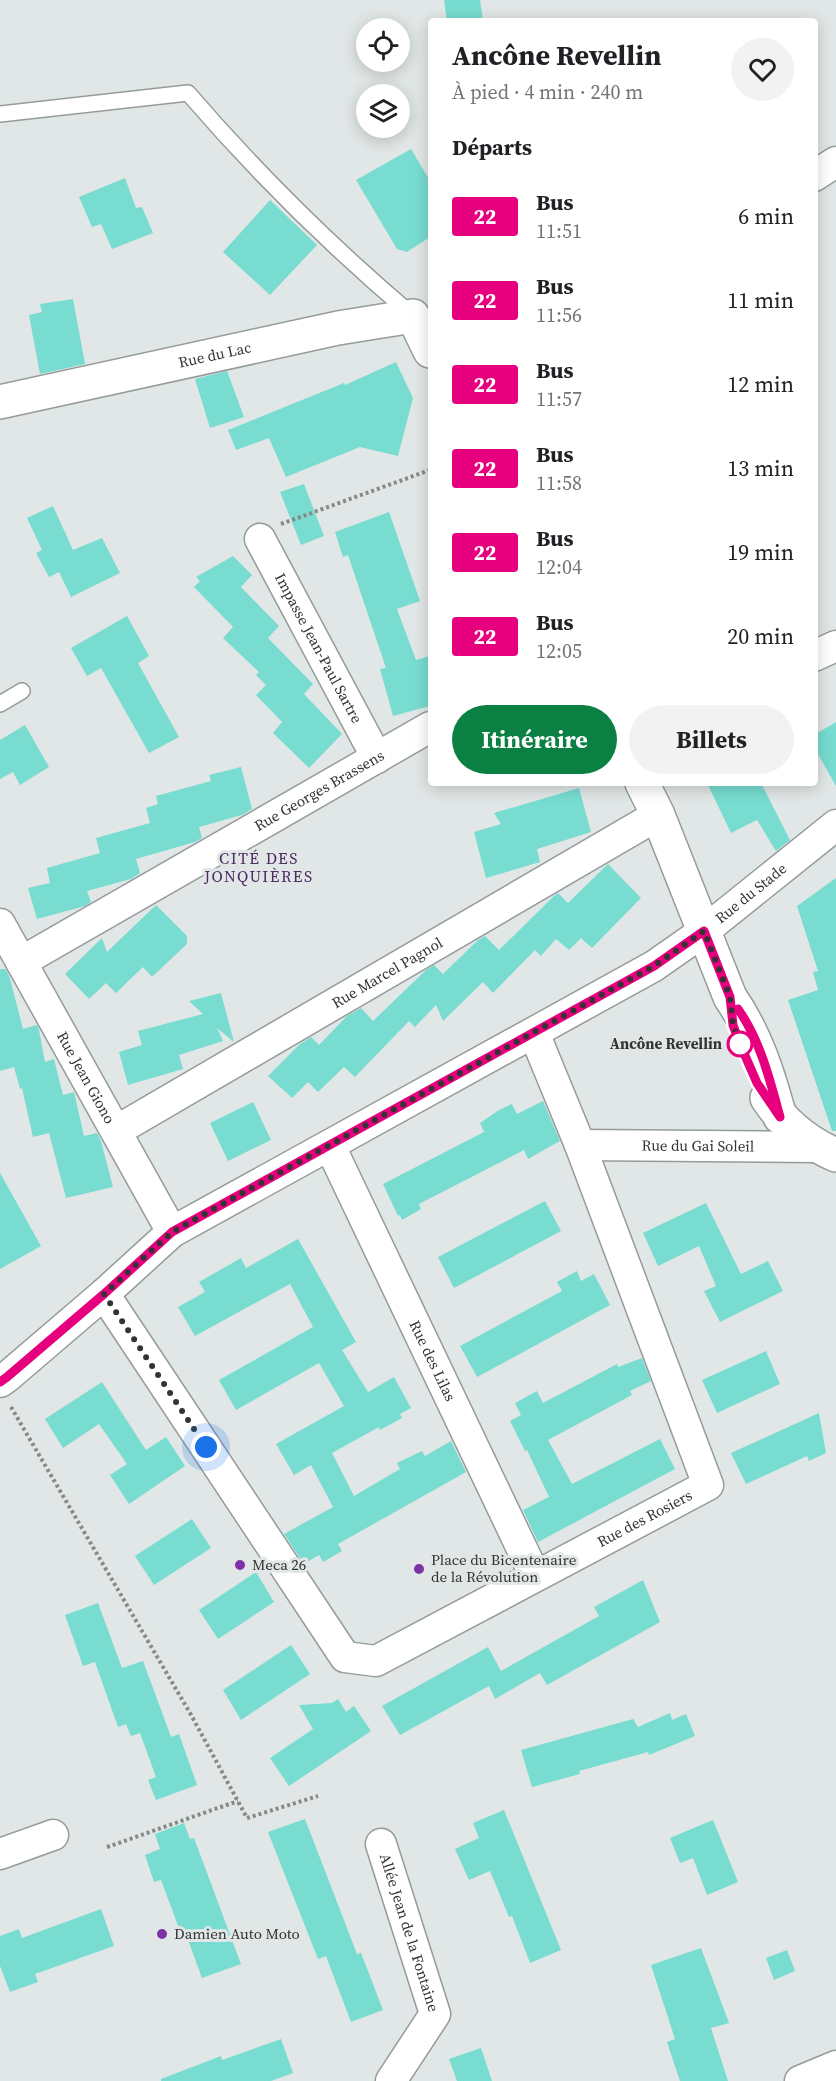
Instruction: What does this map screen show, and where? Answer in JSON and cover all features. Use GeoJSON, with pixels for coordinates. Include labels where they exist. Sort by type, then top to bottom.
{"type":"FeatureCollection","features":[{"type":"Feature","properties":{"kind":"street"},"geometry":{"type":"LineString","coordinates":[[818,173],[836,162]]}},
{"type":"Feature","properties":{"kind":"street"},"geometry":{"type":"LineString","coordinates":[[422,313],[428,342]]}},
{"type":"Feature","properties":{"kind":"street","name":"Rue du Lac"},"geometry":{"type":"LineString","coordinates":[[0,402],[338,328],[422,313]]}},
{"type":"Feature","properties":{"kind":"street","name":"Impasse Jean-Paul Sartre"},"geometry":{"type":"LineString","coordinates":[[260,539],[377,758]]}},
{"type":"Feature","properties":{"kind":"street"},"geometry":{"type":"LineString","coordinates":[[818,654],[836,646]]}},
{"type":"Feature","properties":{"kind":"street","name":"Rue Georges Brassens"},"geometry":{"type":"LineString","coordinates":[[21,962],[428,728]]}},
{"type":"Feature","properties":{"kind":"street"},"geometry":{"type":"LineString","coordinates":[[644,786],[658,815],[730,997],[747,1021],[770,1080],[780,1117],[827,1151]]}},
{"type":"Feature","properties":{"kind":"street","name":"Rue Marcel Pagnol"},"geometry":{"type":"LineString","coordinates":[[116,1131],[658,815]]}},
{"type":"Feature","properties":{"kind":"street","name":"Rue du Stade"},"geometry":{"type":"LineString","coordinates":[[3,1380],[104,1294],[172,1232],[654,966],[704,931],[836,825]]}},
{"type":"Feature","properties":{"kind":"street","name":"Rue Jean Giono"},"geometry":{"type":"LineString","coordinates":[[0,924],[172,1232]]}},
{"type":"Feature","properties":{"kind":"street","name":"Rue des Rosiers"},"geometry":{"type":"LineString","coordinates":[[104,1294],[345,1658],[376,1661],[708,1485],[580,1146],[534,1033]]}},
{"type":"Feature","properties":{"kind":"street","name":"Rue des Lilas"},"geometry":{"type":"LineString","coordinates":[[330,1146],[535,1576]]}},
{"type":"Feature","properties":{"kind":"street","name":"Rue du Gai Soleil"},"geometry":{"type":"LineString","coordinates":[[580,1146],[827,1151]]}},
{"type":"Feature","properties":{"kind":"street"},"geometry":{"type":"LineString","coordinates":[[0,1854],[53,1835]]}},
{"type":"Feature","properties":{"kind":"street","name":"Allée Jean de la Fontaine"},"geometry":{"type":"LineString","coordinates":[[381,1844],[435,2014],[391,2081]]}},
{"type":"Feature","properties":{"kind":"street"},"geometry":{"type":"LineString","coordinates":[[800,2081],[836,2066]]}},
{"type":"Feature","properties":{"kind":"lane"},"geometry":{"type":"LineString","coordinates":[[0,114],[188,93],[237,150],[378,286],[422,313]]}},
{"type":"Feature","properties":{"kind":"lane"},"geometry":{"type":"LineString","coordinates":[[0,704],[22,691]]}},
{"type":"Feature","properties":{"kind":"path"},"geometry":{"type":"LineString","coordinates":[[260,539],[264,530],[428,471]]}},
{"type":"Feature","properties":{"kind":"path"},"geometry":{"type":"LineString","coordinates":[[3,1380],[247,1818],[318,1796]]}},
{"type":"Feature","properties":{"kind":"path"},"geometry":{"type":"LineString","coordinates":[[107,1847],[238,1801]]}},
{"type":"Feature","properties":{"kind":"building"},"geometry":{"type":"Polygon","coordinates":[[[444,0],[480,0],[483,18],[447,18],[444,0]]]}},
{"type":"Feature","properties":{"kind":"building"},"geometry":{"type":"Polygon","coordinates":[[[411,149],[428,178],[428,238],[407,252],[397,249],[356,180],[411,149]]]}},
{"type":"Feature","properties":{"kind":"building"},"geometry":{"type":"Polygon","coordinates":[[[125,178],[136,208],[142,207],[153,233],[112,249],[101,224],[92,227],[79,197],[125,178]]]}},
{"type":"Feature","properties":{"kind":"building"},"geometry":{"type":"Polygon","coordinates":[[[270,200],[317,245],[270,295],[223,252],[270,200]]]}},
{"type":"Feature","properties":{"kind":"building"},"geometry":{"type":"Polygon","coordinates":[[[73,299],[85,364],[40,374],[29,315],[42,312],[40,304],[73,299]]]}},
{"type":"Feature","properties":{"kind":"building"},"geometry":{"type":"Polygon","coordinates":[[[396,362],[413,398],[398,456],[360,447],[286,477],[269,438],[236,450],[228,430],[344,383],[345,385],[396,362]]]}},
{"type":"Feature","properties":{"kind":"building"},"geometry":{"type":"Polygon","coordinates":[[[227,371],[244,417],[210,428],[195,379],[227,371]]]}},
{"type":"Feature","properties":{"kind":"building"},"geometry":{"type":"Polygon","coordinates":[[[304,484],[324,536],[301,545],[280,492],[304,484]]]}},
{"type":"Feature","properties":{"kind":"building"},"geometry":{"type":"Polygon","coordinates":[[[53,506],[73,550],[102,538],[120,573],[71,597],[59,572],[49,577],[36,553],[42,550],[27,518],[53,506]]]}},
{"type":"Feature","properties":{"kind":"building"},"geometry":{"type":"Polygon","coordinates":[[[389,512],[420,601],[397,609],[416,660],[428,657],[428,707],[393,716],[380,669],[386,668],[348,555],[343,557],[335,532],[389,512]]]}},
{"type":"Feature","properties":{"kind":"building"},"geometry":{"type":"Polygon","coordinates":[[[233,556],[252,575],[241,587],[279,626],[268,638],[313,684],[304,694],[342,734],[309,768],[273,733],[282,722],[256,695],[266,685],[256,675],[259,672],[223,638],[233,627],[194,587],[200,581],[196,577],[233,556]]]}},
{"type":"Feature","properties":{"kind":"building"},"geometry":{"type":"Polygon","coordinates":[[[127,616],[149,656],[138,663],[179,737],[149,753],[101,668],[87,676],[71,648],[127,616]]]}},
{"type":"Feature","properties":{"kind":"building"},"geometry":{"type":"Polygon","coordinates":[[[836,722],[836,786],[818,754],[818,733],[836,722]]]}},
{"type":"Feature","properties":{"kind":"building"},"geometry":{"type":"Polygon","coordinates":[[[25,725],[49,767],[20,785],[13,772],[0,779],[0,740],[25,725]]]}},
{"type":"Feature","properties":{"kind":"building"},"geometry":{"type":"Polygon","coordinates":[[[241,767],[252,809],[242,815],[199,827],[202,838],[195,842],[136,859],[140,873],[131,879],[87,891],[91,902],[85,906],[37,919],[28,888],[50,883],[47,868],[100,853],[96,838],[150,823],[146,808],[158,804],[156,796],[211,781],[209,775],[241,767]]]}},
{"type":"Feature","properties":{"kind":"building"},"geometry":{"type":"Polygon","coordinates":[[[708,786],[763,786],[790,840],[776,851],[757,820],[731,833],[708,786]]]}},
{"type":"Feature","properties":{"kind":"building"},"geometry":{"type":"Polygon","coordinates":[[[579,788],[591,832],[537,849],[540,862],[486,878],[474,832],[501,824],[494,813],[579,788]]]}},
{"type":"Feature","properties":{"kind":"building"},"geometry":{"type":"Polygon","coordinates":[[[608,864],[641,898],[592,948],[581,938],[569,950],[556,939],[541,956],[535,950],[493,993],[483,982],[443,1021],[436,1005],[415,1027],[409,1021],[355,1077],[344,1067],[318,1092],[308,1082],[292,1098],[268,1076],[300,1044],[311,1037],[319,1045],[347,1016],[361,1008],[373,1021],[426,970],[434,965],[443,974],[485,936],[499,950],[554,896],[558,893],[568,903],[608,864]]]}},
{"type":"Feature","properties":{"kind":"building"},"geometry":{"type":"Polygon","coordinates":[[[836,878],[836,1131],[832,1131],[788,1000],[818,990],[813,972],[818,971],[797,906],[836,878]]]}},
{"type":"Feature","properties":{"kind":"building"},"geometry":{"type":"Polygon","coordinates":[[[156,905],[187,936],[187,944],[152,977],[143,967],[116,993],[106,983],[89,999],[65,974],[102,938],[107,952],[156,905]]]}},
{"type":"Feature","properties":{"kind":"building"},"geometry":{"type":"Polygon","coordinates":[[[0,969],[5,969],[9,975],[23,1029],[37,1025],[45,1062],[54,1059],[63,1095],[74,1092],[84,1136],[97,1133],[113,1187],[66,1198],[49,1133],[33,1137],[22,1088],[20,1089],[14,1067],[0,1071],[0,969]]]}},
{"type":"Feature","properties":{"kind":"building"},"geometry":{"type":"Polygon","coordinates":[[[221,993],[234,1042],[217,1028],[223,1041],[179,1055],[183,1069],[128,1085],[119,1052],[142,1045],[138,1031],[203,1014],[189,1001],[221,993]]]}},
{"type":"Feature","properties":{"kind":"building"},"geometry":{"type":"Polygon","coordinates":[[[543,1101],[560,1141],[528,1159],[524,1150],[419,1204],[421,1209],[402,1220],[400,1215],[398,1216],[383,1184],[484,1132],[480,1123],[499,1110],[512,1104],[517,1114],[543,1101]]]}},
{"type":"Feature","properties":{"kind":"building"},"geometry":{"type":"Polygon","coordinates":[[[253,1102],[271,1140],[228,1161],[210,1123],[253,1102]]]}},
{"type":"Feature","properties":{"kind":"building"},"geometry":{"type":"Polygon","coordinates":[[[0,1173],[41,1246],[0,1269],[0,1173]]]}},
{"type":"Feature","properties":{"kind":"building"},"geometry":{"type":"Polygon","coordinates":[[[545,1201],[561,1231],[454,1288],[438,1257],[545,1201]]]}},
{"type":"Feature","properties":{"kind":"building"},"geometry":{"type":"Polygon","coordinates":[[[706,1203],[741,1274],[768,1261],[783,1291],[720,1322],[704,1291],[716,1286],[699,1246],[658,1266],[643,1233],[706,1203]]]}},
{"type":"Feature","properties":{"kind":"building"},"geometry":{"type":"Polygon","coordinates":[[[298,1239],[356,1342],[342,1350],[368,1392],[394,1377],[411,1408],[400,1414],[402,1418],[380,1430],[379,1427],[332,1453],[354,1496],[400,1469],[397,1463],[422,1451],[425,1456],[451,1441],[466,1472],[338,1544],[342,1551],[323,1562],[319,1555],[304,1564],[284,1534],[333,1507],[311,1465],[294,1475],[276,1444],[344,1406],[319,1363],[236,1410],[219,1380],[313,1327],[290,1284],[195,1336],[178,1307],[205,1292],[199,1282],[241,1258],[246,1268],[298,1239]]]}},
{"type":"Feature","properties":{"kind":"building"},"geometry":{"type":"Polygon","coordinates":[[[577,1271],[581,1281],[594,1274],[610,1305],[477,1377],[460,1346],[562,1291],[557,1282],[577,1271]]]}},
{"type":"Feature","properties":{"kind":"building"},"geometry":{"type":"Polygon","coordinates":[[[766,1351],[780,1384],[717,1413],[702,1380],[766,1351]]]}},
{"type":"Feature","properties":{"kind":"building"},"geometry":{"type":"Polygon","coordinates":[[[642,1358],[651,1381],[630,1391],[632,1395],[548,1440],[572,1484],[660,1439],[675,1469],[538,1542],[523,1510],[549,1497],[527,1450],[525,1451],[510,1421],[521,1415],[515,1403],[537,1391],[543,1403],[617,1364],[618,1367],[642,1358]]]}},
{"type":"Feature","properties":{"kind":"building"},"geometry":{"type":"Polygon","coordinates":[[[102,1382],[146,1450],[166,1437],[185,1466],[129,1504],[110,1475],[127,1464],[99,1424],[63,1448],[45,1419],[102,1382]]]}},
{"type":"Feature","properties":{"kind":"building"},"geometry":{"type":"Polygon","coordinates":[[[819,1413],[826,1453],[809,1461],[807,1456],[746,1484],[731,1453],[819,1413]]]}},
{"type":"Feature","properties":{"kind":"building"},"geometry":{"type":"Polygon","coordinates":[[[192,1519],[211,1548],[154,1585],[135,1556],[192,1519]]]}},
{"type":"Feature","properties":{"kind":"building"},"geometry":{"type":"Polygon","coordinates":[[[256,1572],[274,1602],[218,1639],[199,1610],[256,1572]]]}},
{"type":"Feature","properties":{"kind":"building"},"geometry":{"type":"Polygon","coordinates":[[[643,1580],[660,1622],[547,1685],[540,1673],[495,1699],[489,1686],[400,1735],[382,1706],[488,1647],[501,1671],[599,1616],[594,1607],[643,1580]]]}},
{"type":"Feature","properties":{"kind":"building"},"geometry":{"type":"Polygon","coordinates":[[[98,1603],[122,1668],[143,1661],[171,1737],[179,1734],[197,1785],[156,1800],[148,1780],[156,1777],[140,1733],[131,1736],[126,1724],[118,1727],[95,1662],[83,1666],[65,1615],[98,1603]]]}},
{"type":"Feature","properties":{"kind":"building"},"geometry":{"type":"Polygon","coordinates":[[[291,1645],[310,1674],[241,1720],[223,1690],[291,1645]]]}},
{"type":"Feature","properties":{"kind":"building"},"geometry":{"type":"Polygon","coordinates":[[[338,1699],[346,1712],[354,1706],[371,1731],[289,1786],[270,1758],[313,1729],[299,1705],[332,1703],[338,1699]]]}},
{"type":"Feature","properties":{"kind":"building"},"geometry":{"type":"Polygon","coordinates":[[[670,1713],[672,1720],[686,1714],[695,1736],[649,1755],[648,1752],[532,1787],[521,1750],[633,1719],[638,1727],[670,1713]]]}},
{"type":"Feature","properties":{"kind":"building"},"geometry":{"type":"Polygon","coordinates":[[[504,1810],[561,1950],[530,1963],[512,1916],[509,1917],[490,1871],[469,1880],[455,1849],[479,1838],[473,1823],[504,1810]]]}},
{"type":"Feature","properties":{"kind":"building"},"geometry":{"type":"Polygon","coordinates":[[[305,1819],[357,1954],[361,1953],[383,2010],[351,2022],[326,1956],[318,1959],[268,1832],[305,1819]]]}},
{"type":"Feature","properties":{"kind":"building"},"geometry":{"type":"Polygon","coordinates":[[[713,1820],[738,1882],[707,1895],[693,1858],[680,1863],[670,1838],[713,1820]]]}},
{"type":"Feature","properties":{"kind":"building"},"geometry":{"type":"Polygon","coordinates":[[[184,1823],[190,1839],[194,1838],[241,1964],[202,1978],[184,1929],[180,1931],[161,1880],[154,1882],[145,1855],[160,1849],[155,1834],[184,1823]]]}},
{"type":"Feature","properties":{"kind":"building"},"geometry":{"type":"Polygon","coordinates":[[[101,1909],[114,1946],[35,1974],[38,1982],[10,1992],[0,1966],[0,1936],[19,1929],[22,1938],[101,1909]]]}},
{"type":"Feature","properties":{"kind":"building"},"geometry":{"type":"Polygon","coordinates":[[[701,1948],[729,2023],[711,2028],[728,2081],[680,2081],[667,2042],[675,2039],[651,1965],[701,1948]]]}},
{"type":"Feature","properties":{"kind":"building"},"geometry":{"type":"Polygon","coordinates":[[[787,1950],[795,1971],[774,1980],[766,1958],[787,1950]]]}},
{"type":"Feature","properties":{"kind":"building"},"geometry":{"type":"Polygon","coordinates":[[[281,2039],[293,2073],[271,2081],[161,2081],[161,2079],[221,2056],[222,2060],[281,2039]]]}},
{"type":"Feature","properties":{"kind":"building"},"geometry":{"type":"Polygon","coordinates":[[[481,2048],[492,2081],[457,2081],[449,2059],[481,2048]]]}},
{"type":"Feature","properties":{"kind":"bus line","name":"22"},"geometry":{"type":"LineString","coordinates":[[0,1382],[104,1294],[172,1232],[654,966],[704,931],[730,997],[733,1025],[740,1044],[757,1083],[780,1117],[770,1080],[754,1038],[747,1021],[738,1009]]}},
{"type":"Feature","properties":{"kind":"place","name":"Ancône Revellin"},"geometry":{"type":"Point","coordinates":[740,1044]}},
{"type":"Feature","properties":{"kind":"place","name":"Meca 26"},"geometry":{"type":"Point","coordinates":[240,1565]}},
{"type":"Feature","properties":{"kind":"place","name":"Place du Bicentenaire de la Révolution"},"geometry":{"type":"Point","coordinates":[419,1569]}},
{"type":"Feature","properties":{"kind":"place","name":"Damien Auto Moto"},"geometry":{"type":"Point","coordinates":[162,1934]}},
{"type":"Feature","properties":{"kind":"district","name":"CITÉ DES JONQUIÈRES"},"geometry":{"type":"Point","coordinates":[259,867]}},
{"type":"Feature","properties":{"kind":"route"},"geometry":{"type":"LineString","coordinates":[[206,1447],[104,1294],[172,1232],[654,966],[704,931],[730,997],[733,1025],[740,1044]]}}]}
